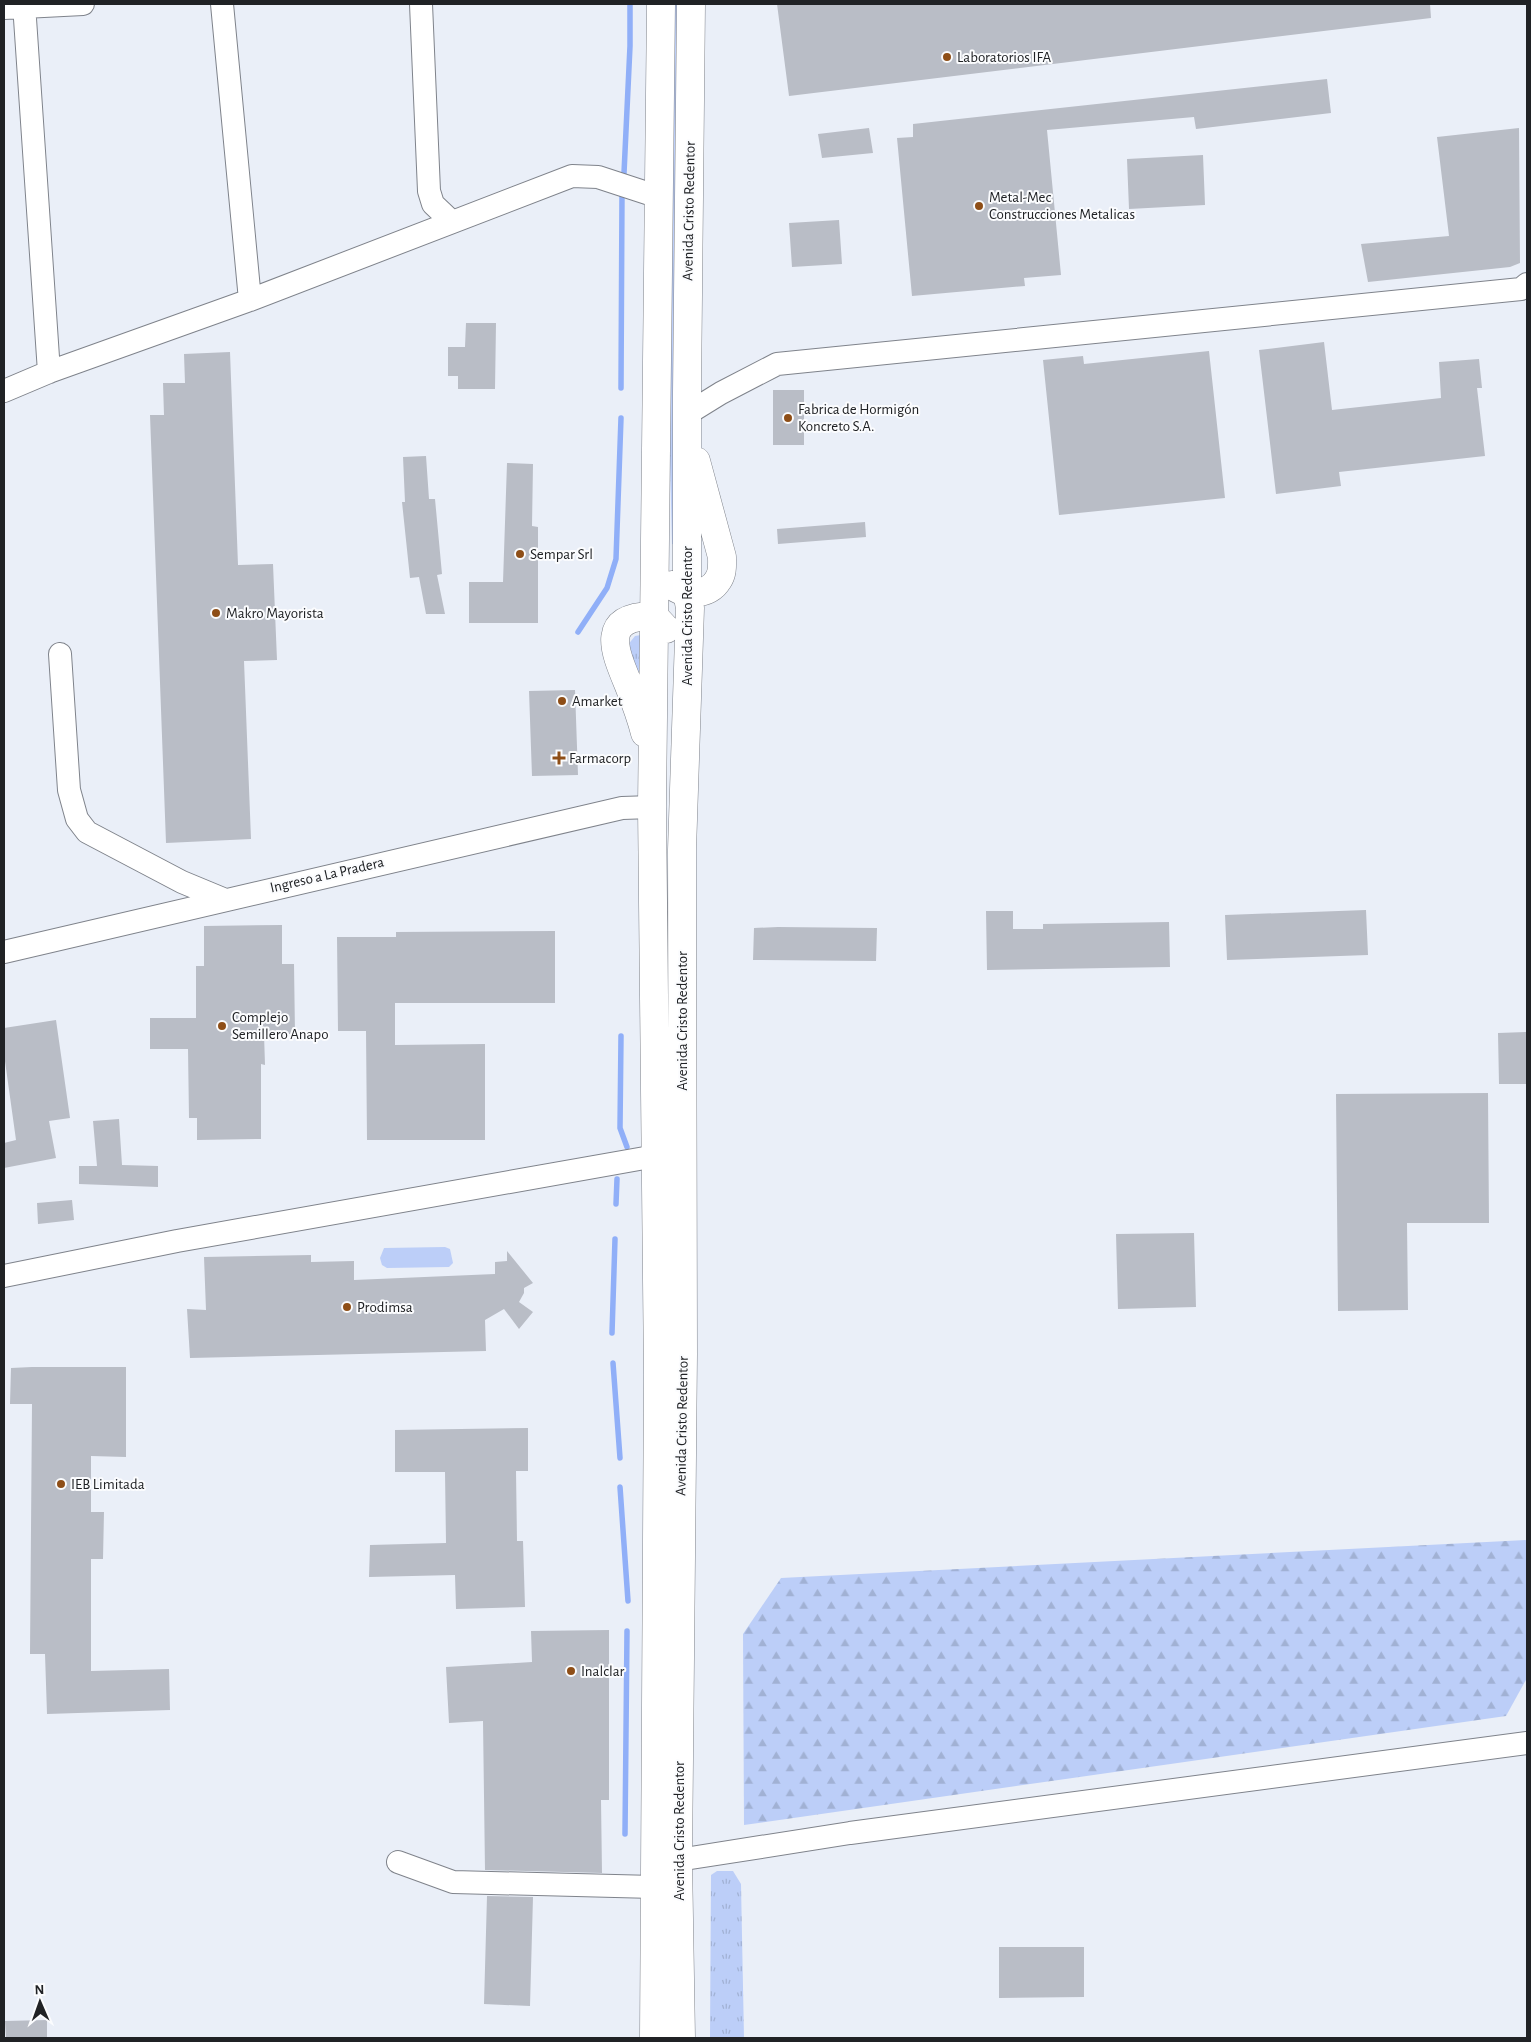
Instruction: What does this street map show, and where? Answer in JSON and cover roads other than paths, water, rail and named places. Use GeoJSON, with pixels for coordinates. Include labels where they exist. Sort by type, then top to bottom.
{"type":"FeatureCollection","features":[{"type":"Feature","properties":{"kind":"highway","name":"Avenida Cristo Redentor"},"geometry":{"type":"LineString","coordinates":[[654,2038],[658,1384],[652,807],[661,4]]}},
{"type":"Feature","properties":{"kind":"highway","name":"Avenida Cristo Redentor"},"geometry":{"type":"LineString","coordinates":[[688,426],[691,4]]}},
{"type":"Feature","properties":{"kind":"highway"},"geometry":{"type":"LineString","coordinates":[[657,402],[666,474],[668,580],[677,589],[701,593],[716,584],[722,573],[722,557],[688,426]]}},
{"type":"Feature","properties":{"kind":"highway","name":"Avenida Cristo Redentor"},"geometry":{"type":"LineString","coordinates":[[681,2038],[678,1860],[683,1354],[682,850],[690,608],[687,592]]}},
{"type":"Feature","properties":{"kind":"highway"},"geometry":{"type":"LineString","coordinates":[[653,761],[640,713],[616,654],[614,637],[619,626],[624,622],[636,617],[654,616],[665,626],[671,647],[673,796],[682,850]]}},
{"type":"Feature","properties":{"kind":"street"},"geometry":{"type":"LineString","coordinates":[[49,372],[17,6],[83,4]]}},
{"type":"Feature","properties":{"kind":"street"},"geometry":{"type":"LineString","coordinates":[[222,4],[250,300]]}},
{"type":"Feature","properties":{"kind":"street"},"geometry":{"type":"LineString","coordinates":[[421,4],[429,192],[433,204],[452,222]]}},
{"type":"Feature","properties":{"kind":"street"},"geometry":{"type":"LineString","coordinates":[[4,391],[49,372],[250,300],[452,222],[578,176],[598,176],[659,197]]}},
{"type":"Feature","properties":{"kind":"street"},"geometry":{"type":"LineString","coordinates":[[688,426],[721,393],[778,364],[1521,289],[1527,284]]}},
{"type":"Feature","properties":{"kind":"street"},"geometry":{"type":"LineString","coordinates":[[60,654],[69,790],[77,819],[88,832],[182,882],[223,899]]}},
{"type":"Feature","properties":{"kind":"street","name":"Ingreso a La Pradera"},"geometry":{"type":"LineString","coordinates":[[4,952],[223,899],[622,808],[652,807]]}},
{"type":"Feature","properties":{"kind":"street"},"geometry":{"type":"LineString","coordinates":[[4,1276],[177,1241],[656,1156]]}},
{"type":"Feature","properties":{"kind":"street"},"geometry":{"type":"LineString","coordinates":[[678,1860],[860,1832],[1527,1743]]}},
{"type":"Feature","properties":{"kind":"street"},"geometry":{"type":"LineString","coordinates":[[398,1862],[453,1882],[654,1887]]}},
{"type":"Feature","properties":{"kind":"waterway"},"geometry":{"type":"LineString","coordinates":[[624,173],[630,4]]}},
{"type":"Feature","properties":{"kind":"waterway"},"geometry":{"type":"LineString","coordinates":[[621,388],[622,193]]}},
{"type":"Feature","properties":{"kind":"waterway"},"geometry":{"type":"LineString","coordinates":[[578,632],[607,588],[616,559],[621,418]]}},
{"type":"Feature","properties":{"kind":"waterway"},"geometry":{"type":"LineString","coordinates":[[621,1036],[620,1128],[627,1147]]}},
{"type":"Feature","properties":{"kind":"waterway"},"geometry":{"type":"LineString","coordinates":[[616,1204],[617,1179]]}},
{"type":"Feature","properties":{"kind":"waterway"},"geometry":{"type":"LineString","coordinates":[[612,1333],[615,1239]]}},
{"type":"Feature","properties":{"kind":"waterway"},"geometry":{"type":"LineString","coordinates":[[613,1363],[620,1458]]}},
{"type":"Feature","properties":{"kind":"waterway"},"geometry":{"type":"LineString","coordinates":[[620,1487],[628,1601]]}},
{"type":"Feature","properties":{"kind":"waterway"},"geometry":{"type":"LineString","coordinates":[[625,1834],[627,1631]]}},
{"type":"Feature","properties":{"kind":"place","name":"Laboratorios IFA"},"geometry":{"type":"Point","coordinates":[947,57]}},
{"type":"Feature","properties":{"kind":"place","name":"Metal-Mec Construcciones Metalicas"},"geometry":{"type":"Point","coordinates":[979,206]}},
{"type":"Feature","properties":{"kind":"place","name":"Fabrica de Hormigón Koncreto S.A."},"geometry":{"type":"Point","coordinates":[788,418]}},
{"type":"Feature","properties":{"kind":"place","name":"Sempar Srl"},"geometry":{"type":"Point","coordinates":[520,554]}},
{"type":"Feature","properties":{"kind":"place","name":"Makro Mayorista"},"geometry":{"type":"Point","coordinates":[216,613]}},
{"type":"Feature","properties":{"kind":"place","name":"Amarket"},"geometry":{"type":"Point","coordinates":[562,701]}},
{"type":"Feature","properties":{"kind":"place","name":"Farmacorp"},"geometry":{"type":"Point","coordinates":[559,758]}},
{"type":"Feature","properties":{"kind":"place","name":"Complejo Semillero Anapo"},"geometry":{"type":"Point","coordinates":[222,1026]}},
{"type":"Feature","properties":{"kind":"place","name":"Prodimsa"},"geometry":{"type":"Point","coordinates":[347,1307]}},
{"type":"Feature","properties":{"kind":"place","name":"IEB Limitada"},"geometry":{"type":"Point","coordinates":[61,1484]}},
{"type":"Feature","properties":{"kind":"place","name":"Inalclar"},"geometry":{"type":"Point","coordinates":[571,1671]}}]}
